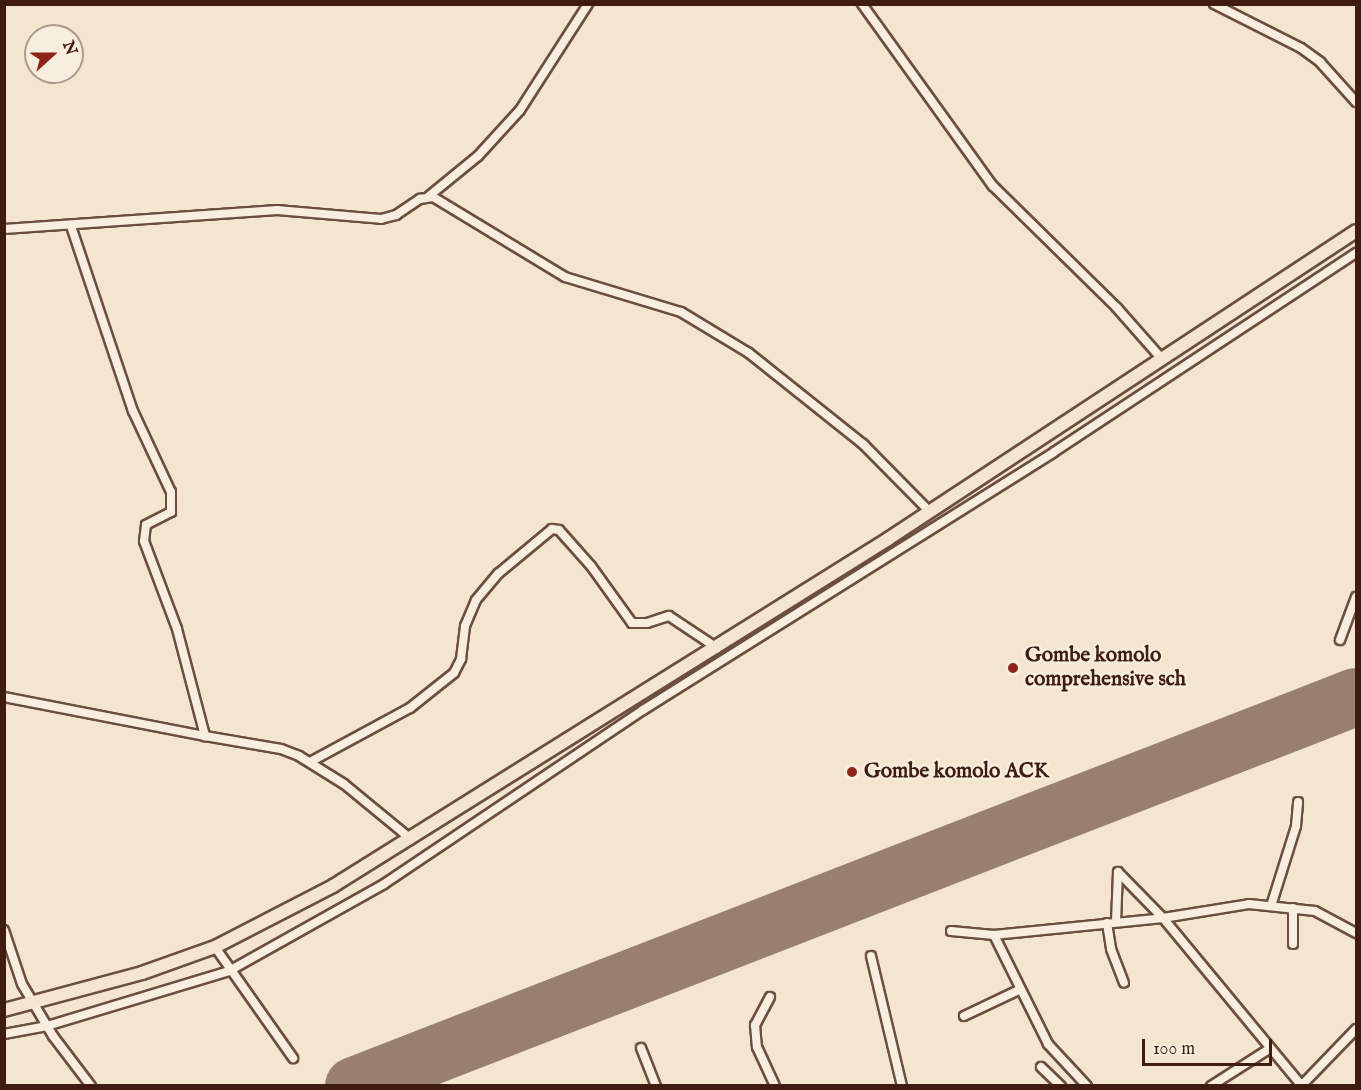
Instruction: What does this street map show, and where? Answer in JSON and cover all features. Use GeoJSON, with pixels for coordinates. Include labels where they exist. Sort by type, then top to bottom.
{"type":"FeatureCollection","features":[{"type":"Feature","properties":{"kind":"highway"},"geometry":{"type":"LineString","coordinates":[[4,1010],[142,973],[215,947],[278,918],[411,839],[717,648],[929,512],[1356,231]]}},
{"type":"Feature","properties":{"kind":"street"},"geometry":{"type":"LineString","coordinates":[[4,229],[277,210],[381,219],[429,196],[478,156],[520,110],[588,4]]}},
{"type":"Feature","properties":{"kind":"street"},"geometry":{"type":"LineString","coordinates":[[862,4],[993,186],[1117,308],[1162,359]]}},
{"type":"Feature","properties":{"kind":"street"},"geometry":{"type":"LineString","coordinates":[[1214,4],[1301,48],[1320,62],[1356,102]]}},
{"type":"Feature","properties":{"kind":"street"},"geometry":{"type":"LineString","coordinates":[[429,196],[476,220],[565,277],[681,312],[749,353],[863,444],[929,512]]}},
{"type":"Feature","properties":{"kind":"street"},"geometry":{"type":"LineString","coordinates":[[71,226],[133,411],[171,492],[171,512],[146,525],[144,541],[177,629],[205,736]]}},
{"type":"Feature","properties":{"kind":"street"},"geometry":{"type":"LineString","coordinates":[[4,1034],[47,1026],[230,971],[384,884],[643,710],[1054,452],[1356,253]]}},
{"type":"Feature","properties":{"kind":"street"},"geometry":{"type":"LineString","coordinates":[[310,762],[410,708],[446,681],[459,666],[461,638],[476,600],[499,573],[552,529],[560,530],[579,552],[632,623],[669,616],[717,648]]}},
{"type":"Feature","properties":{"kind":"street"},"geometry":{"type":"LineString","coordinates":[[1340,640],[1356,597]]}},
{"type":"Feature","properties":{"kind":"street"},"geometry":{"type":"LineString","coordinates":[[4,697],[281,749],[310,762],[411,839]]}},
{"type":"Feature","properties":{"kind":"street"},"geometry":{"type":"LineString","coordinates":[[1270,906],[1296,826],[1298,802]]}},
{"type":"Feature","properties":{"kind":"street"},"geometry":{"type":"LineString","coordinates":[[1124,983],[1111,949],[1118,872],[1163,918],[1269,1049],[1302,1085],[1356,1029]]}},
{"type":"Feature","properties":{"kind":"street"},"geometry":{"type":"LineString","coordinates":[[951,931],[994,935],[1163,918],[1249,904],[1315,911],[1356,933]]}},
{"type":"Feature","properties":{"kind":"street"},"geometry":{"type":"LineString","coordinates":[[1293,908],[1293,944]]}},
{"type":"Feature","properties":{"kind":"street"},"geometry":{"type":"LineString","coordinates":[[4,930],[33,1002],[47,1026],[91,1086]]}},
{"type":"Feature","properties":{"kind":"street"},"geometry":{"type":"LineString","coordinates":[[994,935],[1019,990],[1048,1044],[1087,1086]]}},
{"type":"Feature","properties":{"kind":"street"},"geometry":{"type":"LineString","coordinates":[[215,947],[230,971],[273,1025],[293,1058]]}},
{"type":"Feature","properties":{"kind":"street"},"geometry":{"type":"LineString","coordinates":[[871,956],[902,1086]]}},
{"type":"Feature","properties":{"kind":"street"},"geometry":{"type":"LineString","coordinates":[[964,1016],[1019,990]]}},
{"type":"Feature","properties":{"kind":"street"},"geometry":{"type":"LineString","coordinates":[[770,997],[755,1025],[757,1047],[775,1086]]}},
{"type":"Feature","properties":{"kind":"street"},"geometry":{"type":"LineString","coordinates":[[641,1048],[656,1086]]}},
{"type":"Feature","properties":{"kind":"street"},"geometry":{"type":"LineString","coordinates":[[1211,1086],[1269,1049]]}},
{"type":"Feature","properties":{"kind":"street"},"geometry":{"type":"LineString","coordinates":[[1041,1067],[1061,1086]]}},
{"type":"Feature","properties":{"kind":"runway"},"geometry":{"type":"LineString","coordinates":[[354,1086],[1356,697]]}},
{"type":"Feature","properties":{"kind":"place","name":"Gombe komolo comprehensive sch"},"geometry":{"type":"Point","coordinates":[1013,668]}},
{"type":"Feature","properties":{"kind":"place","name":"Gombe komolo ACK"},"geometry":{"type":"Point","coordinates":[852,772]}}]}
